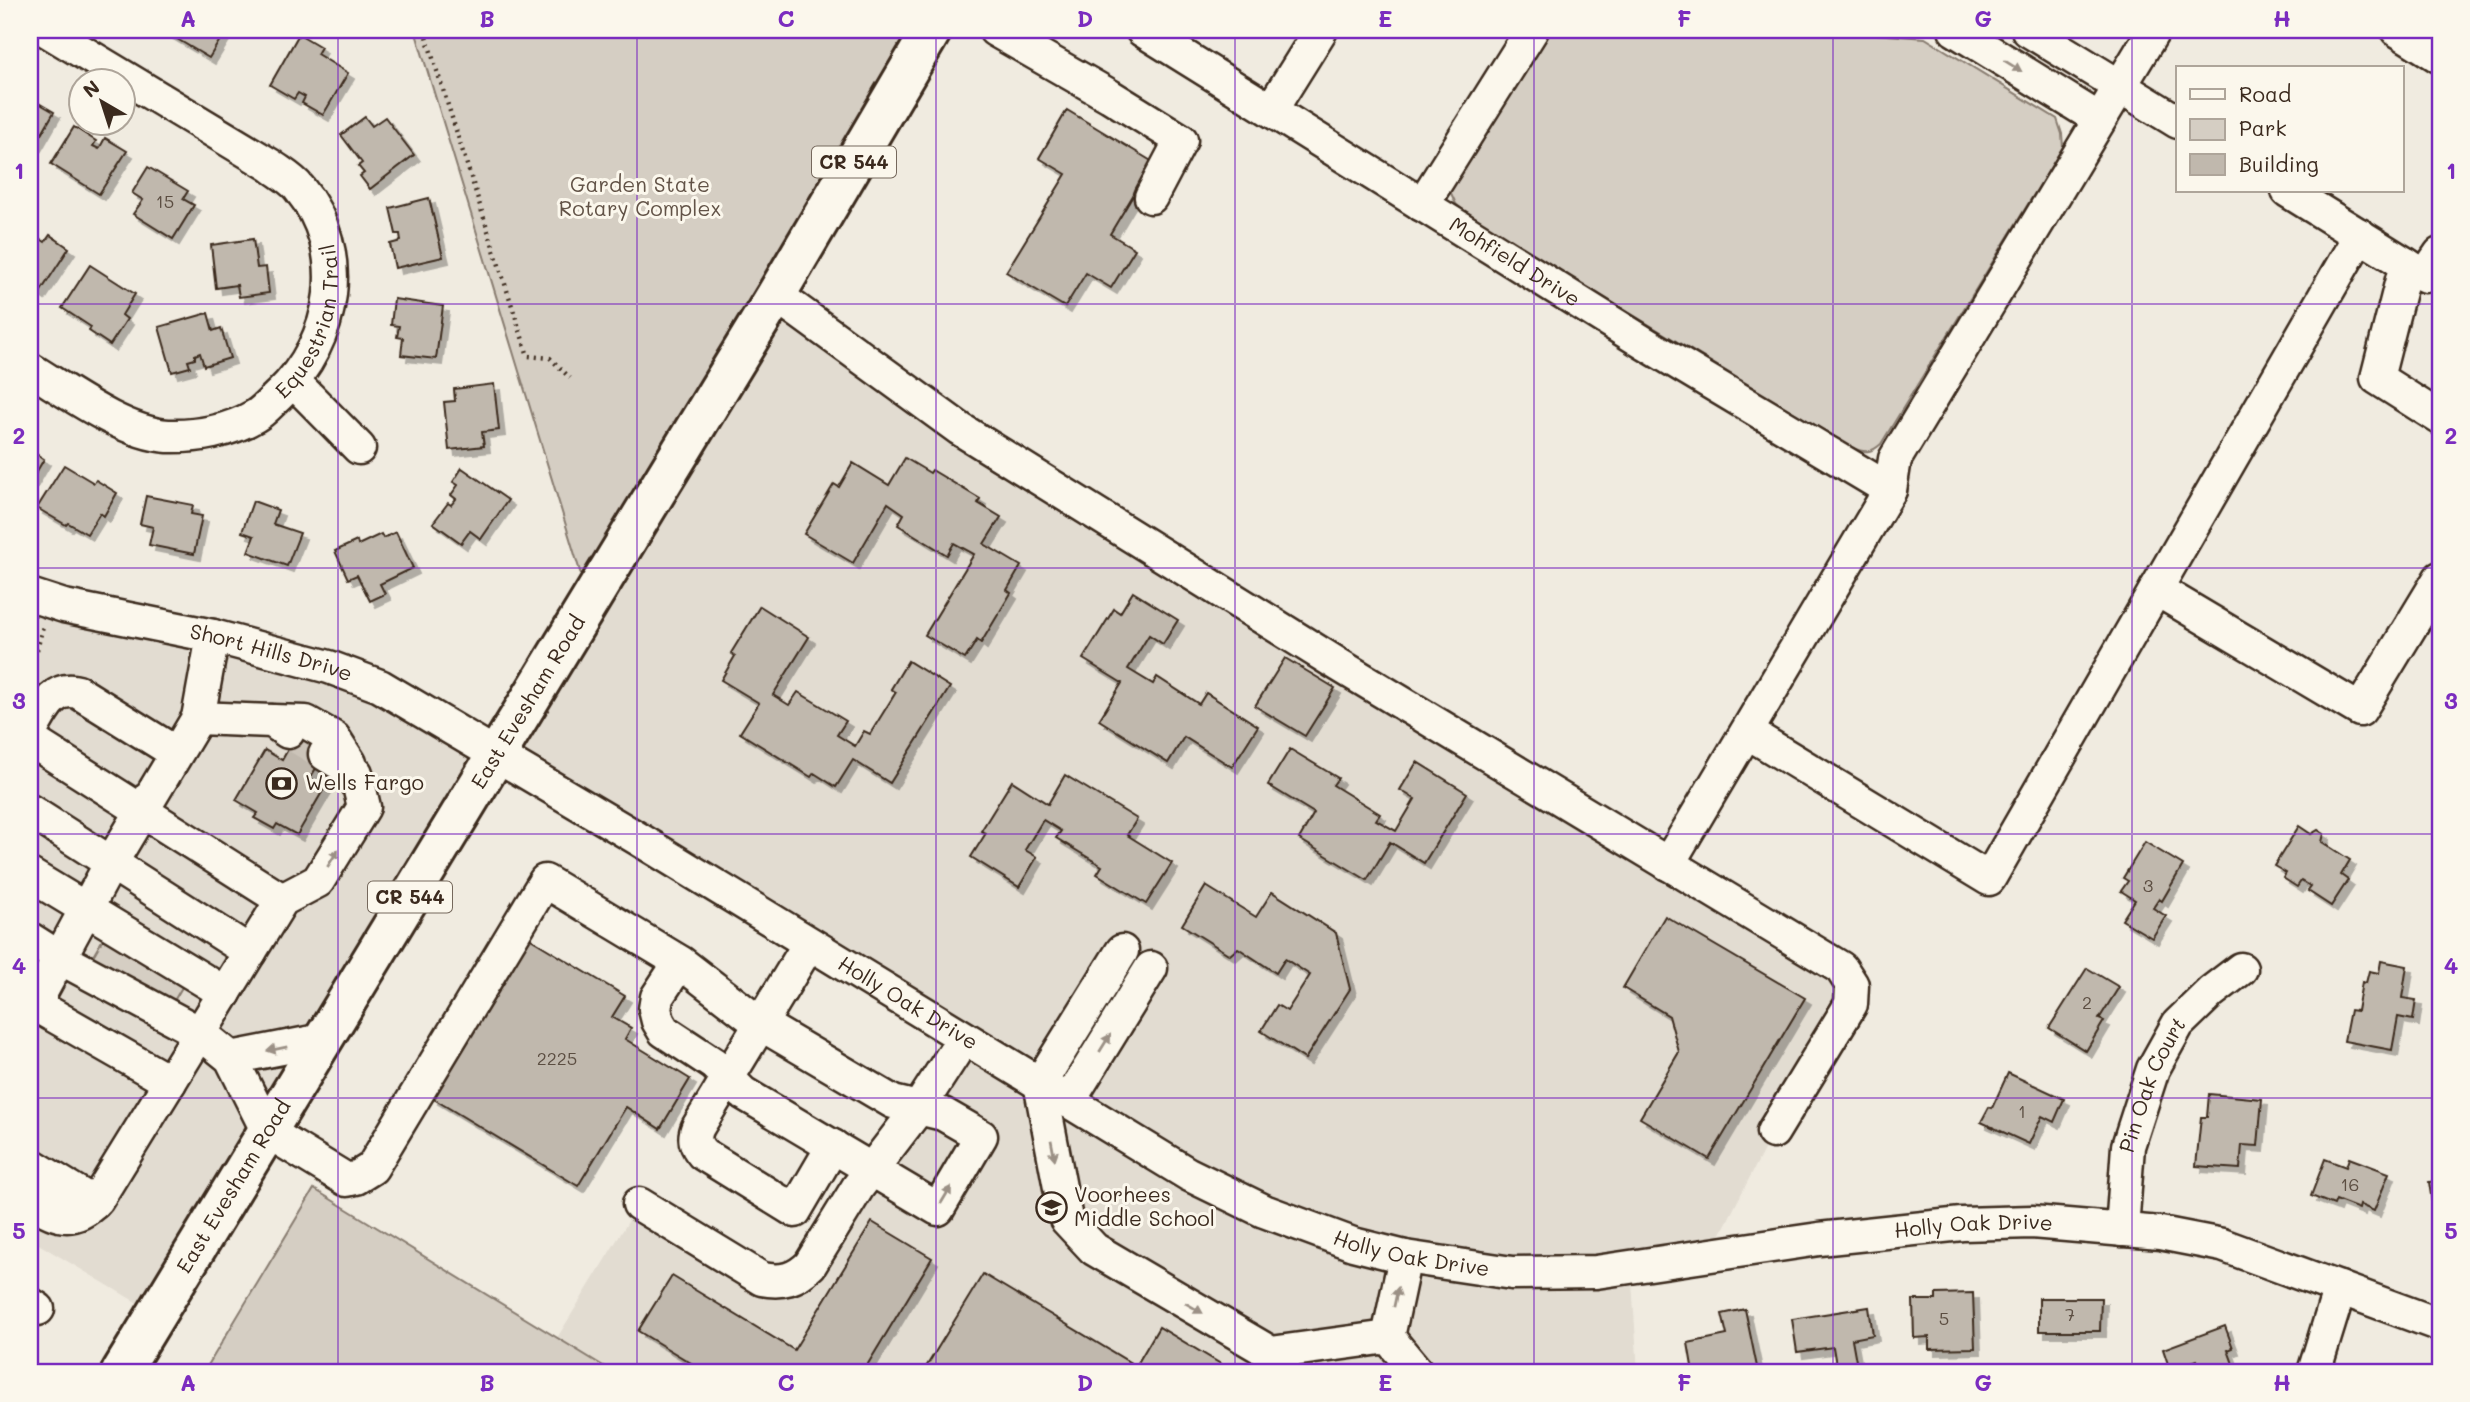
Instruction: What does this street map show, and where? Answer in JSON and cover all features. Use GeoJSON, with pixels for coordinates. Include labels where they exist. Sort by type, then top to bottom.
{"type":"FeatureCollection","features":[{"type":"Feature","properties":{"kind":"main road","name":"East Evesham Road"},"geometry":{"type":"LineString","coordinates":[[121,1372],[776,295],[932,30]]}},
{"type":"Feature","properties":{"kind":"street","name":"Equestrian Trail"},"geometry":{"type":"LineString","coordinates":[[30,369],[134,429],[167,436],[199,435],[233,426],[257,415],[293,381],[319,339],[332,285],[331,253],[319,222],[299,187],[80,38],[46,30]]}},
{"type":"Feature","properties":{"kind":"street"},"geometry":{"type":"LineString","coordinates":[[995,30],[1181,140],[1151,197]]}},
{"type":"Feature","properties":{"kind":"street","name":"Mohfield Drive"},"geometry":{"type":"LineString","coordinates":[[1142,30],[1646,344],[1889,490]]}},
{"type":"Feature","properties":{"kind":"street"},"geometry":{"type":"LineString","coordinates":[[1271,110],[1321,30]]}},
{"type":"Feature","properties":{"kind":"street"},"geometry":{"type":"LineString","coordinates":[[1422,205],[1532,30]]}},
{"type":"Feature","properties":{"kind":"street"},"geometry":{"type":"LineString","coordinates":[[1955,30],[2099,120]]}},
{"type":"Feature","properties":{"kind":"street"},"geometry":{"type":"LineString","coordinates":[[2028,30],[2176,121]]}},
{"type":"Feature","properties":{"kind":"street"},"geometry":{"type":"LineString","coordinates":[[1668,864],[1889,490],[1895,458],[2154,30]]}},
{"type":"Feature","properties":{"kind":"street"},"geometry":{"type":"LineString","coordinates":[[2398,30],[2440,57]]}},
{"type":"Feature","properties":{"kind":"street"},"geometry":{"type":"LineString","coordinates":[[2290,192],[2426,276],[2440,254]]}},
{"type":"Feature","properties":{"kind":"street"},"geometry":{"type":"LineString","coordinates":[[1747,732],[1989,879],[2360,235]]}},
{"type":"Feature","properties":{"kind":"street"},"geometry":{"type":"LineString","coordinates":[[2406,264],[2377,378],[2440,418]]}},
{"type":"Feature","properties":{"kind":"street"},"geometry":{"type":"LineString","coordinates":[[776,295],[960,429],[1339,665],[1841,968],[1851,981],[1853,995],[1850,1007],[1773,1132]]}},
{"type":"Feature","properties":{"kind":"street"},"geometry":{"type":"LineString","coordinates":[[293,381],[359,448]]}},
{"type":"Feature","properties":{"kind":"street"},"geometry":{"type":"LineString","coordinates":[[2156,589],[2360,710],[2440,578]]}},
{"type":"Feature","properties":{"kind":"street","name":"Short Hills Drive"},"geometry":{"type":"LineString","coordinates":[[39,598],[64,606],[213,636],[329,667],[380,686],[497,754]]}},
{"type":"Feature","properties":{"kind":"street"},"geometry":{"type":"LineString","coordinates":[[162,1095],[32,1003],[60,958],[141,811],[198,718],[213,636]]}},
{"type":"Feature","properties":{"kind":"street"},"geometry":{"type":"LineString","coordinates":[[30,732],[51,699],[71,690],[176,753]]}},
{"type":"Feature","properties":{"kind":"street"},"geometry":{"type":"LineString","coordinates":[[30,1200],[51,1213],[67,1216],[85,1211],[85,1198],[162,1095],[282,901],[318,881],[364,807],[356,773],[334,738],[306,722],[284,729],[198,718]]}},
{"type":"Feature","properties":{"kind":"street"},"geometry":{"type":"LineString","coordinates":[[30,740],[282,901]]}},
{"type":"Feature","properties":{"kind":"street"},"geometry":{"type":"LineString","coordinates":[[325,754],[356,773]]}},
{"type":"Feature","properties":{"kind":"street","name":"Holly Oak Drive"},"geometry":{"type":"LineString","coordinates":[[497,754],[1188,1174],[1230,1196],[1309,1229],[1405,1257],[1511,1273],[1596,1272],[1819,1239],[1962,1224],[2032,1222],[2160,1233],[2222,1245],[2440,1325]]}},
{"type":"Feature","properties":{"kind":"street"},"geometry":{"type":"LineString","coordinates":[[30,811],[250,953]]}},
{"type":"Feature","properties":{"kind":"street"},"geometry":{"type":"LineString","coordinates":[[30,875],[225,993]]}},
{"type":"Feature","properties":{"kind":"street"},"geometry":{"type":"LineString","coordinates":[[30,939],[60,958],[200,1033],[231,1058],[268,1132],[347,1180],[372,1168],[545,881],[680,961],[759,1023],[893,1102],[943,1114],[981,1136],[938,1209],[743,1093],[714,1064],[664,1031],[655,1009],[657,998],[680,961]]}},
{"type":"Feature","properties":{"kind":"street"},"geometry":{"type":"LineString","coordinates":[[809,944],[695,1133],[695,1143],[703,1154],[794,1211],[833,1146]]}},
{"type":"Feature","properties":{"kind":"street"},"geometry":{"type":"LineString","coordinates":[[1122,951],[1040,1083],[1066,1219],[1094,1250],[1271,1353],[1388,1338]]}},
{"type":"Feature","properties":{"kind":"street"},"geometry":{"type":"LineString","coordinates":[[1069,1101],[1151,968]]}},
{"type":"Feature","properties":{"kind":"street","name":"Pin Oak Court"},"geometry":{"type":"LineString","coordinates":[[2122,1230],[2128,1146],[2152,1069],[2178,1024],[2211,992],[2241,969]]}},
{"type":"Feature","properties":{"kind":"street"},"geometry":{"type":"LineString","coordinates":[[639,1204],[762,1279],[776,1282],[801,1274],[810,1265],[858,1186],[918,1110],[964,1038]]}},
{"type":"Feature","properties":{"kind":"street"},"geometry":{"type":"LineString","coordinates":[[231,1058],[323,1040]]}},
{"type":"Feature","properties":{"kind":"street"},"geometry":{"type":"LineString","coordinates":[[30,1164],[85,1198]]}},
{"type":"Feature","properties":{"kind":"street"},"geometry":{"type":"LineString","coordinates":[[1388,1338],[1405,1257]]}},
{"type":"Feature","properties":{"kind":"street"},"geometry":{"type":"LineString","coordinates":[[2314,1372],[2340,1288]]}},
{"type":"Feature","properties":{"kind":"street"},"geometry":{"type":"LineString","coordinates":[[1388,1338],[1417,1372]]}},
{"type":"Feature","properties":{"kind":"path"},"geometry":{"type":"LineString","coordinates":[[424,30],[528,356],[550,358],[570,378]]}},
{"type":"Feature","properties":{"kind":"path"},"geometry":{"type":"LineString","coordinates":[[30,662],[37,650],[39,598]]}},
{"type":"Feature","properties":{"kind":"shaded area"},"geometry":{"type":"Polygon","coordinates":[[[776,295],[1848,976],[1710,1255],[1631,1267],[1638,1372],[613,1372],[557,1338],[639,1204],[789,1280],[963,1038],[497,754],[776,295]]]}},
{"type":"Feature","properties":{"kind":"shaded area"},"geometry":{"type":"Polygon","coordinates":[[[30,595],[329,667],[497,754],[156,1314],[30,1239],[30,595]]]}},
{"type":"Feature","properties":{"kind":"green space","name":"Garden State Rotary Complex"},"geometry":{"type":"Polygon","coordinates":[[[415,30],[933,30],[589,601],[415,30]]]}},
{"type":"Feature","properties":{"kind":"green space"},"geometry":{"type":"Polygon","coordinates":[[[1547,30],[1824,30],[1925,38],[2057,119],[2063,147],[1881,444],[1871,451],[1853,448],[1474,219],[1456,204],[1449,189],[1547,30]]]}},
{"type":"Feature","properties":{"kind":"green space"},"geometry":{"type":"Polygon","coordinates":[[[116,917],[195,965],[165,1016],[86,968],[116,917]]]}},
{"type":"Feature","properties":{"kind":"green space"},"geometry":{"type":"Polygon","coordinates":[[[314,1189],[613,1372],[204,1372],[314,1189]]]}},
{"type":"Feature","properties":{"kind":"building"},"geometry":{"type":"Polygon","coordinates":[[[162,30],[226,30],[209,58],[162,30]]]}},
{"type":"Feature","properties":{"kind":"building"},"geometry":{"type":"Polygon","coordinates":[[[299,34],[321,47],[317,54],[348,73],[323,115],[302,103],[305,97],[298,93],[294,99],[270,85],[299,34]]]}},
{"type":"Feature","properties":{"kind":"building"},"geometry":{"type":"Polygon","coordinates":[[[30,98],[54,112],[35,145],[30,142],[30,98]]]}},
{"type":"Feature","properties":{"kind":"building"},"geometry":{"type":"Polygon","coordinates":[[[1067,110],[1153,162],[1110,234],[1135,249],[1111,288],[1086,273],[1065,307],[1006,272],[1066,174],[1039,158],[1067,110]]]}},
{"type":"Feature","properties":{"kind":"building"},"geometry":{"type":"Polygon","coordinates":[[[365,117],[372,126],[385,117],[414,155],[370,189],[360,176],[364,173],[358,166],[362,163],[341,135],[365,117]]]}},
{"type":"Feature","properties":{"kind":"building"},"geometry":{"type":"Polygon","coordinates":[[[68,136],[88,136],[96,141],[93,146],[99,149],[105,138],[127,151],[99,194],[51,164],[68,136]]]}},
{"type":"Feature","properties":{"kind":"building"},"geometry":{"type":"Polygon","coordinates":[[[148,167],[188,191],[183,199],[194,205],[173,239],[133,214],[143,200],[132,193],[148,167]]]}},
{"type":"Feature","properties":{"kind":"building"},"geometry":{"type":"Polygon","coordinates":[[[429,198],[443,257],[395,268],[390,244],[401,241],[400,234],[396,234],[390,208],[429,198]]]}},
{"type":"Feature","properties":{"kind":"building"},"geometry":{"type":"Polygon","coordinates":[[[30,232],[45,242],[50,235],[69,248],[39,294],[30,288],[30,232]]]}},
{"type":"Feature","properties":{"kind":"building"},"geometry":{"type":"Polygon","coordinates":[[[253,239],[257,268],[266,267],[269,293],[239,297],[237,285],[216,288],[211,245],[253,239]]]}},
{"type":"Feature","properties":{"kind":"building"},"geometry":{"type":"Polygon","coordinates":[[[90,265],[135,294],[122,315],[127,319],[110,345],[89,331],[91,327],[62,308],[90,265]]]}},
{"type":"Feature","properties":{"kind":"building"},"geometry":{"type":"Polygon","coordinates":[[[394,299],[443,306],[436,359],[401,355],[403,338],[397,337],[399,326],[391,325],[394,299]]]}},
{"type":"Feature","properties":{"kind":"building"},"geometry":{"type":"Polygon","coordinates":[[[208,313],[213,331],[221,328],[230,358],[204,366],[200,353],[195,355],[195,359],[188,361],[190,367],[172,372],[159,327],[208,313]]]}},
{"type":"Feature","properties":{"kind":"building"},"geometry":{"type":"Polygon","coordinates":[[[494,384],[499,430],[482,432],[484,446],[449,450],[444,402],[455,401],[454,389],[494,384]]]}},
{"type":"Feature","properties":{"kind":"building"},"geometry":{"type":"Polygon","coordinates":[[[30,450],[44,459],[30,483],[30,450]]]}},
{"type":"Feature","properties":{"kind":"building"},"geometry":{"type":"Polygon","coordinates":[[[905,458],[930,473],[932,470],[980,499],[978,503],[1001,517],[984,544],[1021,566],[1007,590],[1011,593],[981,643],[977,640],[965,659],[925,635],[974,554],[954,543],[947,555],[898,525],[904,514],[888,503],[853,563],[804,534],[834,484],[839,487],[853,463],[889,485],[905,458]]]}},
{"type":"Feature","properties":{"kind":"building"},"geometry":{"type":"Polygon","coordinates":[[[64,465],[117,493],[104,516],[100,513],[87,534],[37,508],[64,465]]]}},
{"type":"Feature","properties":{"kind":"building"},"geometry":{"type":"Polygon","coordinates":[[[462,468],[508,500],[481,539],[470,531],[461,543],[433,523],[448,503],[451,505],[456,499],[451,495],[458,485],[453,482],[462,468]]]}},
{"type":"Feature","properties":{"kind":"building"},"geometry":{"type":"Polygon","coordinates":[[[146,496],[193,505],[191,514],[202,516],[194,554],[149,545],[153,527],[140,524],[146,496]]]}},
{"type":"Feature","properties":{"kind":"building"},"geometry":{"type":"Polygon","coordinates":[[[253,501],[278,510],[273,524],[300,533],[287,566],[248,552],[254,536],[242,532],[253,501]]]}},
{"type":"Feature","properties":{"kind":"building"},"geometry":{"type":"Polygon","coordinates":[[[396,532],[413,568],[380,584],[385,594],[370,601],[357,575],[348,579],[335,551],[357,541],[358,545],[381,534],[383,538],[396,532]]]}},
{"type":"Feature","properties":{"kind":"building"},"geometry":{"type":"Polygon","coordinates":[[[1133,592],[1178,620],[1163,644],[1149,635],[1128,669],[1153,684],[1157,677],[1199,704],[1206,693],[1258,726],[1232,767],[1184,737],[1168,763],[1099,720],[1122,683],[1083,659],[1114,609],[1120,613],[1133,592]]]}},
{"type":"Feature","properties":{"kind":"building"},"geometry":{"type":"Polygon","coordinates":[[[760,606],[809,637],[773,695],[789,705],[798,692],[846,721],[837,735],[855,746],[864,731],[870,734],[896,692],[891,689],[908,661],[950,687],[890,783],[853,760],[836,787],[814,773],[811,777],[740,733],[759,703],[721,680],[735,656],[731,653],[760,606]]]}},
{"type":"Feature","properties":{"kind":"building"},"geometry":{"type":"Polygon","coordinates":[[[1285,658],[1335,688],[1305,736],[1255,706],[1285,658]]]}},
{"type":"Feature","properties":{"kind":"building","name":"Wells Fargo"},"geometry":{"type":"Polygon","coordinates":[[[296,735],[326,752],[310,778],[325,787],[297,835],[277,824],[274,829],[254,818],[258,813],[236,800],[265,750],[282,760],[296,735]]]}},
{"type":"Feature","properties":{"kind":"building"},"geometry":{"type":"Polygon","coordinates":[[[1290,749],[1338,778],[1333,785],[1380,814],[1376,820],[1396,831],[1415,799],[1400,790],[1417,762],[1467,793],[1424,863],[1390,842],[1367,880],[1299,839],[1314,813],[1268,785],[1290,749]]]}},
{"type":"Feature","properties":{"kind":"building"},"geometry":{"type":"Polygon","coordinates":[[[1065,775],[1137,819],[1127,835],[1172,863],[1146,904],[1097,874],[1102,866],[1056,838],[1061,831],[1043,820],[1025,850],[1037,857],[1019,887],[971,857],[986,833],[981,831],[1012,781],[1048,804],[1065,775]]]}},
{"type":"Feature","properties":{"kind":"building"},"geometry":{"type":"Polygon","coordinates":[[[2299,826],[2311,834],[2318,830],[2324,834],[2322,842],[2350,860],[2341,875],[2348,880],[2331,906],[2308,891],[2311,887],[2301,881],[2297,887],[2283,878],[2286,873],[2274,866],[2299,826]]]}},
{"type":"Feature","properties":{"kind":"building"},"geometry":{"type":"Polygon","coordinates":[[[2145,842],[2183,865],[2162,901],[2159,899],[2153,908],[2166,916],[2152,938],[2122,920],[2135,900],[2121,891],[2128,881],[2123,878],[2145,842]]]}},
{"type":"Feature","properties":{"kind":"building"},"geometry":{"type":"Polygon","coordinates":[[[1206,886],[1256,917],[1272,892],[1336,933],[1350,989],[1305,1059],[1261,1031],[1277,1005],[1287,1011],[1310,975],[1285,959],[1276,973],[1238,948],[1230,955],[1182,925],[1206,886]]]}},
{"type":"Feature","properties":{"kind":"building"},"geometry":{"type":"Polygon","coordinates":[[[1665,916],[1805,998],[1709,1159],[1640,1118],[1679,1052],[1669,1016],[1623,988],[1665,916]]]}},
{"type":"Feature","properties":{"kind":"building"},"geometry":{"type":"Polygon","coordinates":[[[529,938],[625,996],[612,1017],[631,1028],[625,1039],[690,1079],[660,1129],[626,1107],[578,1186],[432,1098],[529,938]]]}},
{"type":"Feature","properties":{"kind":"building"},"geometry":{"type":"Polygon","coordinates":[[[2381,961],[2407,966],[2402,998],[2416,1000],[2413,1020],[2398,1017],[2392,1050],[2344,1041],[2350,1010],[2357,1011],[2362,982],[2366,983],[2369,971],[2379,973],[2381,961]]]}},
{"type":"Feature","properties":{"kind":"building"},"geometry":{"type":"Polygon","coordinates":[[[2087,968],[2119,987],[2099,1019],[2104,1021],[2086,1051],[2049,1028],[2087,968]]]}},
{"type":"Feature","properties":{"kind":"building"},"geometry":{"type":"Polygon","coordinates":[[[2008,1073],[2064,1099],[2054,1122],[2042,1116],[2029,1144],[1981,1122],[1989,1107],[1992,1108],[2008,1073]]]}},
{"type":"Feature","properties":{"kind":"building"},"geometry":{"type":"Polygon","coordinates":[[[2209,1094],[2262,1099],[2258,1146],[2242,1145],[2240,1169],[2196,1166],[2201,1117],[2207,1117],[2209,1094]]]}},
{"type":"Feature","properties":{"kind":"building"},"geometry":{"type":"Polygon","coordinates":[[[2349,1158],[2389,1173],[2374,1211],[2360,1205],[2359,1209],[2336,1200],[2334,1205],[2311,1196],[2325,1159],[2346,1167],[2349,1158]]]}},
{"type":"Feature","properties":{"kind":"building"},"geometry":{"type":"Polygon","coordinates":[[[2440,1180],[2440,1234],[2437,1235],[2429,1182],[2440,1180]]]}},
{"type":"Feature","properties":{"kind":"building"},"geometry":{"type":"Polygon","coordinates":[[[872,1222],[932,1258],[863,1372],[706,1372],[638,1331],[672,1276],[794,1350],[872,1222]]]}},
{"type":"Feature","properties":{"kind":"building"},"geometry":{"type":"Polygon","coordinates":[[[983,1274],[1136,1366],[1159,1327],[1234,1372],[923,1372],[983,1274]]]}},
{"type":"Feature","properties":{"kind":"building"},"geometry":{"type":"Polygon","coordinates":[[[1973,1293],[1975,1348],[1929,1349],[1929,1337],[1914,1338],[1913,1300],[1936,1300],[1936,1294],[1973,1293]]]}},
{"type":"Feature","properties":{"kind":"building"},"geometry":{"type":"Polygon","coordinates":[[[2039,1298],[2101,1298],[2100,1331],[2039,1331],[2039,1298]]]}},
{"type":"Feature","properties":{"kind":"building"},"geometry":{"type":"Polygon","coordinates":[[[1869,1307],[1873,1335],[1852,1339],[1856,1361],[1836,1365],[1833,1347],[1797,1352],[1792,1319],[1869,1307]]]}},
{"type":"Feature","properties":{"kind":"building"},"geometry":{"type":"Polygon","coordinates":[[[1745,1309],[1757,1367],[1731,1372],[1693,1372],[1688,1343],[1727,1335],[1722,1314],[1745,1309]]]}},
{"type":"Feature","properties":{"kind":"building"},"geometry":{"type":"Polygon","coordinates":[[[2225,1326],[2233,1348],[2228,1350],[2236,1372],[2202,1372],[2197,1360],[2170,1370],[2163,1349],[2225,1326]]]}},
{"type":"Feature","properties":{"kind":"tunnel"},"geometry":{"type":"LineString","coordinates":[[295,736],[325,754]]}},
{"type":"Feature","properties":{"kind":"place","name":"Wells Fargo"},"geometry":{"type":"Point","coordinates":[282,783]}},
{"type":"Feature","properties":{"kind":"place","name":"Voorhees Middle School"},"geometry":{"type":"Point","coordinates":[1051,1207]}}]}
